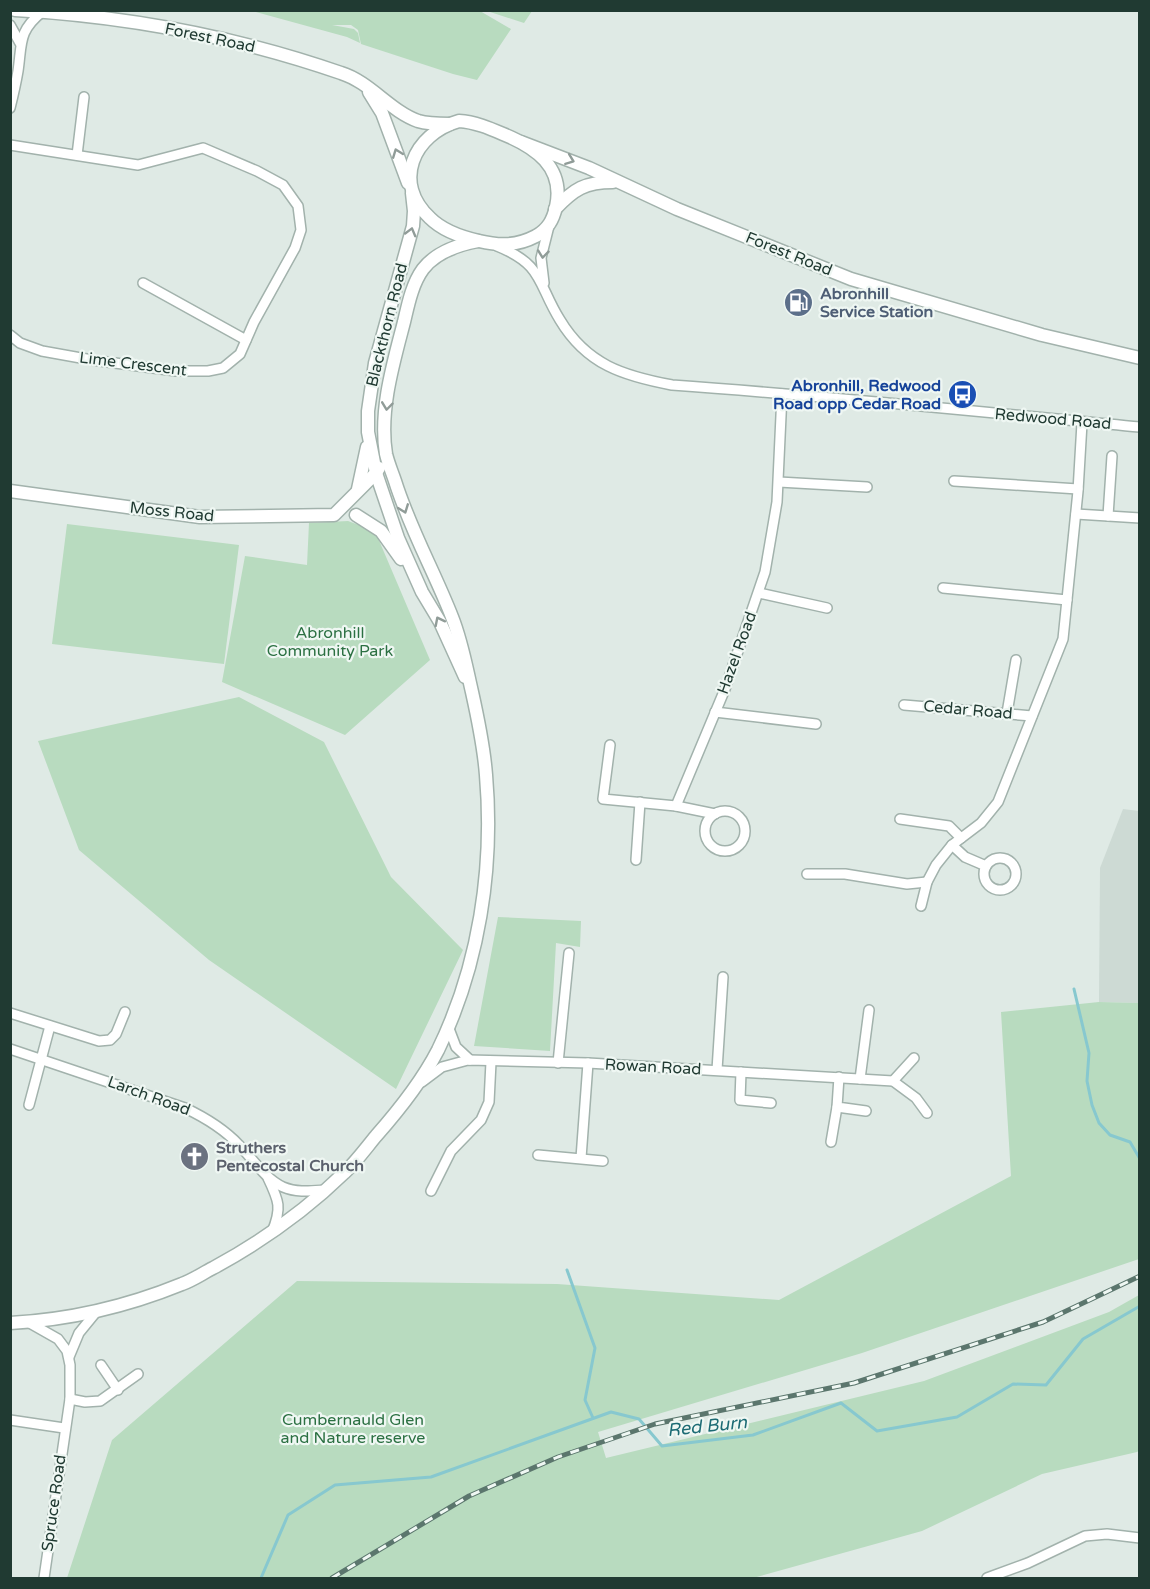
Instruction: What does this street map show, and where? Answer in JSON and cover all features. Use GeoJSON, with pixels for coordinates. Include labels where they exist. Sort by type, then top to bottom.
{"type":"FeatureCollection","features":[{"type":"Feature","properties":{"kind":"street","name":"Forest Road"},"geometry":{"type":"LineString","coordinates":[[15,10],[148,25],[227,41],[345,74],[418,121],[450,124]]}},
{"type":"Feature","properties":{"kind":"street"},"geometry":{"type":"LineString","coordinates":[[20,43],[29,24],[42,12]]}},
{"type":"Feature","properties":{"kind":"street"},"geometry":{"type":"LineString","coordinates":[[10,26],[18,36],[20,43],[18,70],[10,108]]}},
{"type":"Feature","properties":{"kind":"street","name":"Forest Road"},"geometry":{"type":"LineString","coordinates":[[363,85],[379,108],[412,193]]}},
{"type":"Feature","properties":{"kind":"street"},"geometry":{"type":"LineString","coordinates":[[77,155],[84,97]]}},
{"type":"Feature","properties":{"kind":"street"},"geometry":{"type":"LineString","coordinates":[[470,122],[521,142],[543,157],[553,172],[558,192],[550,222],[539,234],[524,242],[507,245],[492,244],[451,232],[432,220],[421,209],[412,193],[411,174],[416,155],[433,133],[450,124],[470,122]]}},
{"type":"Feature","properties":{"kind":"street","name":"Forest Road"},"geometry":{"type":"LineString","coordinates":[[521,142],[590,168],[677,209],[851,279],[1042,335],[1140,358]]}},
{"type":"Feature","properties":{"kind":"street","name":"Lime Crescent"},"geometry":{"type":"LineString","coordinates":[[10,145],[138,165],[203,148],[283,185],[298,206],[301,230],[295,248],[240,354],[223,368],[208,371],[176,371],[88,360],[42,351],[20,343],[10,335]]}},
{"type":"Feature","properties":{"kind":"street","name":"Forest Road"},"geometry":{"type":"LineString","coordinates":[[555,209],[569,195],[584,186],[591,183],[617,182]]}},
{"type":"Feature","properties":{"kind":"street","name":"Blackthorn Road"},"geometry":{"type":"LineString","coordinates":[[412,193],[413,226],[375,363],[368,411],[368,432],[376,474],[394,528],[422,592],[440,622],[471,689]]}},
{"type":"Feature","properties":{"kind":"street","name":"Redwood Road"},"geometry":{"type":"LineString","coordinates":[[544,286],[541,258],[550,222]]}},
{"type":"Feature","properties":{"kind":"street","name":"Blackthorn Road"},"geometry":{"type":"LineString","coordinates":[[10,1323],[98,1310],[183,1284],[246,1250],[297,1214],[346,1171],[399,1110],[436,1053],[448,1026],[464,983],[483,910],[488,852],[486,775],[466,660],[452,618],[401,501],[386,454],[385,417],[391,372],[414,287],[423,268],[438,255],[462,244],[478,241]]}},
{"type":"Feature","properties":{"kind":"street","name":"Redwood Road"},"geometry":{"type":"LineString","coordinates":[[492,244],[521,257],[533,269],[560,320],[581,347],[616,371],[640,379],[672,384],[914,404],[1082,423],[1140,427]]}},
{"type":"Feature","properties":{"kind":"street"},"geometry":{"type":"LineString","coordinates":[[143,283],[246,340]]}},
{"type":"Feature","properties":{"kind":"street","name":"Hazel Road"},"geometry":{"type":"LineString","coordinates":[[676,806],[748,627],[765,572],[777,502],[782,394]]}},
{"type":"Feature","properties":{"kind":"street","name":"Cedar Road"},"geometry":{"type":"LineString","coordinates":[[921,906],[927,882],[952,845],[981,823],[998,802],[1063,639],[1076,514],[1082,423]]}},
{"type":"Feature","properties":{"kind":"street"},"geometry":{"type":"LineString","coordinates":[[357,490],[364,465],[368,432]]}},
{"type":"Feature","properties":{"kind":"street"},"geometry":{"type":"LineString","coordinates":[[334,515],[357,490],[376,474],[386,454]]}},
{"type":"Feature","properties":{"kind":"street"},"geometry":{"type":"LineString","coordinates":[[1108,516],[1112,456]]}},
{"type":"Feature","properties":{"kind":"street"},"geometry":{"type":"LineString","coordinates":[[954,481],[1078,489]]}},
{"type":"Feature","properties":{"kind":"street"},"geometry":{"type":"LineString","coordinates":[[778,482],[867,487]]}},
{"type":"Feature","properties":{"kind":"street","name":"Moss Road"},"geometry":{"type":"LineString","coordinates":[[10,491],[200,517],[356,515],[373,517],[418,543]]}},
{"type":"Feature","properties":{"kind":"street"},"geometry":{"type":"LineString","coordinates":[[1076,514],[1140,518]]}},
{"type":"Feature","properties":{"kind":"street"},"geometry":{"type":"LineString","coordinates":[[356,515],[381,531],[422,592]]}},
{"type":"Feature","properties":{"kind":"street"},"geometry":{"type":"LineString","coordinates":[[943,588],[1067,600]]}},
{"type":"Feature","properties":{"kind":"street","name":"Hazel Road"},"geometry":{"type":"LineString","coordinates":[[759,593],[827,609]]}},
{"type":"Feature","properties":{"kind":"street"},"geometry":{"type":"LineString","coordinates":[[1007,714],[1016,660]]}},
{"type":"Feature","properties":{"kind":"street","name":"Cedar Road"},"geometry":{"type":"LineString","coordinates":[[904,705],[1032,716]]}},
{"type":"Feature","properties":{"kind":"street","name":"Hazel Road"},"geometry":{"type":"LineString","coordinates":[[715,712],[816,724]]}},
{"type":"Feature","properties":{"kind":"street"},"geometry":{"type":"LineString","coordinates":[[610,745],[603,799],[676,806],[715,814],[721,811],[733,812],[744,822],[744,839],[734,850],[722,851],[712,846],[707,838],[706,827],[715,814]]}},
{"type":"Feature","properties":{"kind":"street"},"geometry":{"type":"LineString","coordinates":[[636,860],[640,802]]}},
{"type":"Feature","properties":{"kind":"street"},"geometry":{"type":"LineString","coordinates":[[900,819],[950,826],[961,838]]}},
{"type":"Feature","properties":{"kind":"street"},"geometry":{"type":"LineString","coordinates":[[952,845],[965,858],[986,867]]}},
{"type":"Feature","properties":{"kind":"street"},"geometry":{"type":"LineString","coordinates":[[807,874],[845,874],[907,884],[927,882]]}},
{"type":"Feature","properties":{"kind":"street"},"geometry":{"type":"LineString","coordinates":[[558,1063],[569,952]]}},
{"type":"Feature","properties":{"kind":"street","name":"Rowan Road"},"geometry":{"type":"LineString","coordinates":[[717,1070],[723,977]]}},
{"type":"Feature","properties":{"kind":"street"},"geometry":{"type":"LineString","coordinates":[[860,1079],[869,1010]]}},
{"type":"Feature","properties":{"kind":"street"},"geometry":{"type":"LineString","coordinates":[[10,1012],[99,1041],[110,1040],[116,1034],[125,1012]]}},
{"type":"Feature","properties":{"kind":"street"},"geometry":{"type":"LineString","coordinates":[[29,1105],[50,1026]]}},
{"type":"Feature","properties":{"kind":"street"},"geometry":{"type":"LineString","coordinates":[[448,1026],[456,1047],[470,1060]]}},
{"type":"Feature","properties":{"kind":"street","name":"Larch Road"},"geometry":{"type":"LineString","coordinates":[[10,1050],[170,1102],[195,1113],[237,1142],[276,1183],[293,1190],[307,1192],[325,1190]]}},
{"type":"Feature","properties":{"kind":"street"},"geometry":{"type":"LineString","coordinates":[[914,1058],[893,1081],[916,1098],[927,1113]]}},
{"type":"Feature","properties":{"kind":"street","name":"Rowan Road"},"geometry":{"type":"LineString","coordinates":[[413,1089],[442,1067],[470,1060],[588,1063],[893,1081]]}},
{"type":"Feature","properties":{"kind":"street"},"geometry":{"type":"LineString","coordinates":[[431,1191],[452,1151],[481,1120],[489,1102],[491,1062]]}},
{"type":"Feature","properties":{"kind":"street","name":"Rowan Road"},"geometry":{"type":"LineString","coordinates":[[581,1158],[588,1063]]}},
{"type":"Feature","properties":{"kind":"street"},"geometry":{"type":"LineString","coordinates":[[741,1072],[740,1100],[771,1103]]}},
{"type":"Feature","properties":{"kind":"street"},"geometry":{"type":"LineString","coordinates":[[831,1142],[839,1077]]}},
{"type":"Feature","properties":{"kind":"street"},"geometry":{"type":"LineString","coordinates":[[837,1107],[866,1111]]}},
{"type":"Feature","properties":{"kind":"street"},"geometry":{"type":"LineString","coordinates":[[538,1155],[603,1161]]}},
{"type":"Feature","properties":{"kind":"street","name":"Larch Road"},"geometry":{"type":"LineString","coordinates":[[267,1176],[279,1206],[278,1218],[272,1232]]}},
{"type":"Feature","properties":{"kind":"street","name":"Spruce Road"},"geometry":{"type":"LineString","coordinates":[[44,1578],[70,1399],[69,1357],[79,1333],[98,1310]]}},
{"type":"Feature","properties":{"kind":"street"},"geometry":{"type":"LineString","coordinates":[[28,1322],[58,1339],[64,1345],[69,1357]]}},
{"type":"Feature","properties":{"kind":"street"},"geometry":{"type":"LineString","coordinates":[[101,1365],[118,1390]]}},
{"type":"Feature","properties":{"kind":"street"},"geometry":{"type":"LineString","coordinates":[[70,1399],[100,1401],[138,1374]]}},
{"type":"Feature","properties":{"kind":"street"},"geometry":{"type":"LineString","coordinates":[[10,1420],[64,1428]]}},
{"type":"Feature","properties":{"kind":"street"},"geometry":{"type":"LineString","coordinates":[[987,1578],[1028,1563],[1085,1536],[1107,1534],[1140,1538]]}},
{"type":"Feature","properties":{"kind":"shaded area"},"geometry":{"type":"Polygon","coordinates":[[[1123,809],[1139,811],[1139,1003],[1099,1002],[1100,868],[1123,809]]]}},
{"type":"Feature","properties":{"kind":"green space"},"geometry":{"type":"Polygon","coordinates":[[[532,10],[524,23],[487,11],[532,10]]]}},
{"type":"Feature","properties":{"kind":"green space"},"geometry":{"type":"Polygon","coordinates":[[[252,11],[480,11],[511,29],[477,80],[361,44],[358,30],[351,25],[332,25],[354,29],[358,33],[360,43],[347,37],[252,11]]]}},
{"type":"Feature","properties":{"kind":"green space","name":"Abronhill Community Park"},"geometry":{"type":"Polygon","coordinates":[[[348,521],[375,531],[430,660],[345,735],[222,682],[245,556],[307,565],[309,523],[348,521]]]}},
{"type":"Feature","properties":{"kind":"green space"},"geometry":{"type":"Polygon","coordinates":[[[67,524],[239,545],[224,664],[52,644],[67,524]]]}},
{"type":"Feature","properties":{"kind":"green space"},"geometry":{"type":"Polygon","coordinates":[[[239,697],[324,742],[391,877],[463,950],[396,1089],[209,960],[79,850],[38,741],[239,697]]]}},
{"type":"Feature","properties":{"kind":"green space"},"geometry":{"type":"Polygon","coordinates":[[[498,917],[581,921],[580,947],[556,943],[550,1051],[474,1046],[498,917]]]}},
{"type":"Feature","properties":{"kind":"green space","name":"Cumbernauld Glen and Nature reserve"},"geometry":{"type":"Polygon","coordinates":[[[1099,1002],[1139,1003],[1139,1259],[862,1353],[598,1432],[606,1458],[924,1381],[1109,1312],[1139,1295],[1140,1450],[1137,1452],[1042,1474],[922,1531],[753,1578],[67,1578],[112,1440],[297,1281],[557,1284],[779,1300],[1011,1176],[1001,1012],[1099,1002]]]}},
{"type":"Feature","properties":{"kind":"waterway"},"geometry":{"type":"LineString","coordinates":[[1074,989],[1089,1053],[1087,1081],[1092,1105],[1099,1123],[1110,1135],[1130,1142],[1140,1159]]}},
{"type":"Feature","properties":{"kind":"waterway"},"geometry":{"type":"LineString","coordinates":[[567,1270],[595,1348],[585,1400],[593,1418]]}},
{"type":"Feature","properties":{"kind":"waterway","name":"Red Burn"},"geometry":{"type":"LineString","coordinates":[[261,1578],[288,1515],[335,1485],[431,1477],[611,1412],[639,1419],[662,1446],[753,1435],[841,1403],[877,1431],[957,1417],[1013,1384],[1046,1385],[1083,1339],[1140,1306]]}},
{"type":"Feature","properties":{"kind":"railway"},"geometry":{"type":"LineString","coordinates":[[332,1578],[469,1496],[558,1457],[655,1424],[854,1383],[1043,1322],[1140,1276]]}},
{"type":"Feature","properties":{"kind":"place","name":"Abronhill Service Station"},"geometry":{"type":"Point","coordinates":[799,303]}},
{"type":"Feature","properties":{"kind":"place","name":"Abronhill, Redwood Road opp Cedar Road"},"geometry":{"type":"Point","coordinates":[962,395]}},
{"type":"Feature","properties":{"kind":"place","name":"Struthers Pentecostal Church"},"geometry":{"type":"Point","coordinates":[195,1157]}}]}
